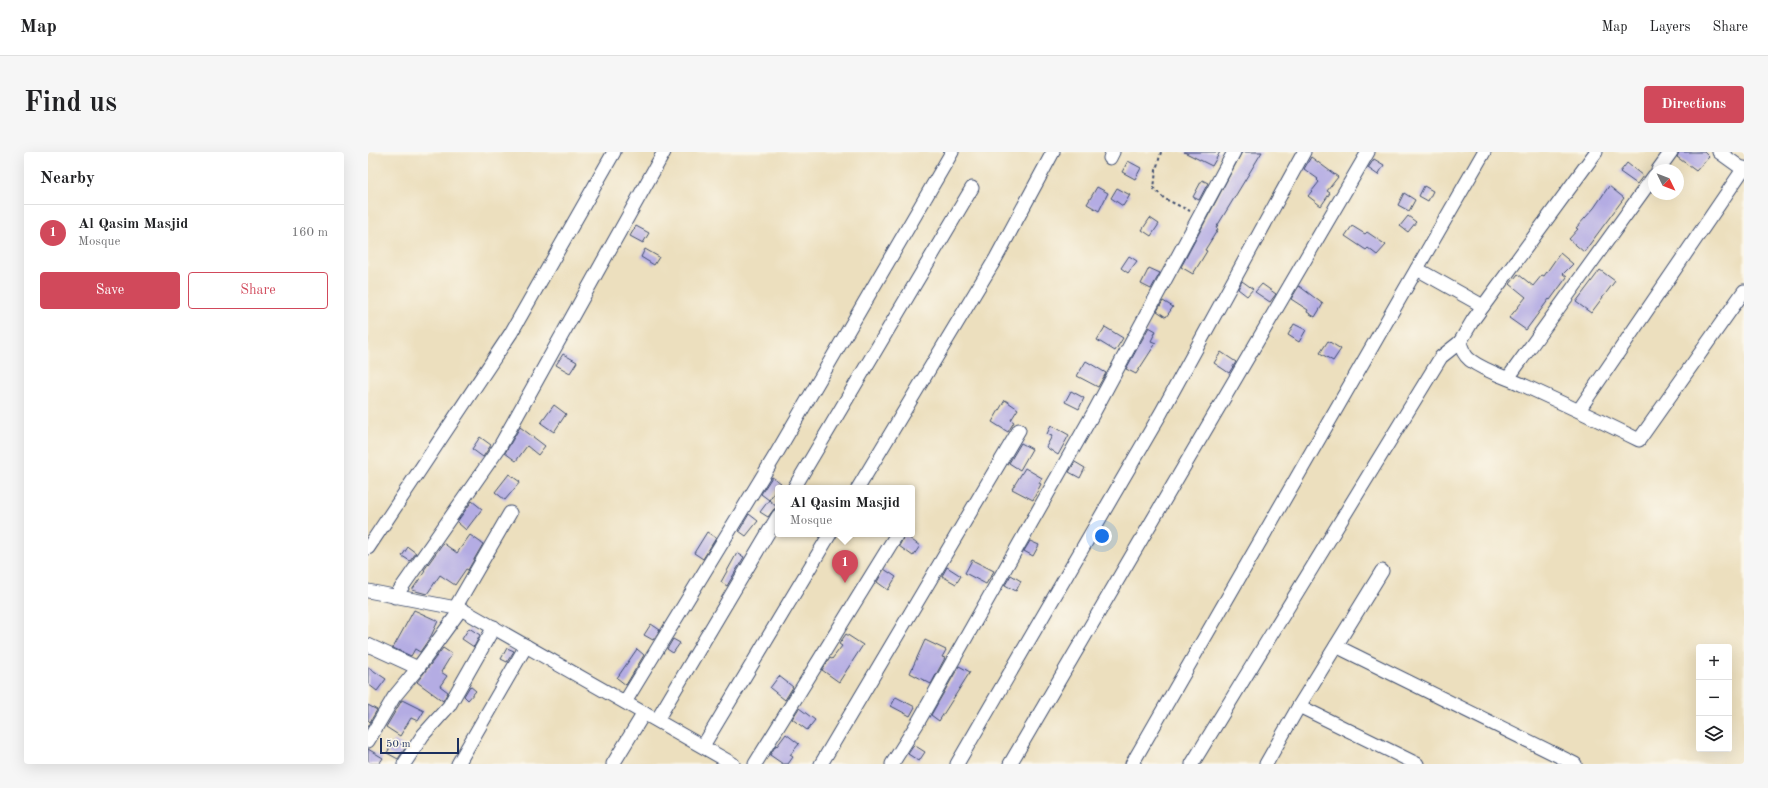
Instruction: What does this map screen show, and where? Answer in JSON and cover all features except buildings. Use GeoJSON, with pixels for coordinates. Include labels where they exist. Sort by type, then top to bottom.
{"type":"FeatureCollection","features":[{"type":"Feature","properties":{"kind":"street"},"geometry":{"type":"LineString","coordinates":[[368,548],[511,333],[614,152]]}},
{"type":"Feature","properties":{"kind":"street"},"geometry":{"type":"LineString","coordinates":[[395,597],[499,448],[664,152]]}},
{"type":"Feature","properties":{"kind":"street"},"geometry":{"type":"LineString","coordinates":[[626,702],[775,456],[952,152]]}},
{"type":"Feature","properties":{"kind":"street"},"geometry":{"type":"LineString","coordinates":[[860,485],[996,258],[1053,152]]}},
{"type":"Feature","properties":{"kind":"street"},"geometry":{"type":"LineString","coordinates":[[892,764],[917,724],[1033,516],[1094,412],[1234,152]]}},
{"type":"Feature","properties":{"kind":"street"},"geometry":{"type":"LineString","coordinates":[[957,764],[1161,413],[1304,152]]}},
{"type":"Feature","properties":{"kind":"street"},"geometry":{"type":"LineString","coordinates":[[1010,764],[1368,152]]}},
{"type":"Feature","properties":{"kind":"street"},"geometry":{"type":"LineString","coordinates":[[1132,764],[1484,152]]}},
{"type":"Feature","properties":{"kind":"street"},"geometry":{"type":"LineString","coordinates":[[1192,764],[1441,357],[1460,342],[1483,306],[1596,152]]}},
{"type":"Feature","properties":{"kind":"street"},"geometry":{"type":"LineString","coordinates":[[1662,164],[1671,152]]}},
{"type":"Feature","properties":{"kind":"street"},"geometry":{"type":"LineString","coordinates":[[1579,410],[1744,169],[1719,152]]}},
{"type":"Feature","properties":{"kind":"street"},"geometry":{"type":"LineString","coordinates":[[1508,378],[1648,184]]}},
{"type":"Feature","properties":{"kind":"street"},"geometry":{"type":"LineString","coordinates":[[796,485],[972,188]]}},
{"type":"Feature","properties":{"kind":"street"},"geometry":{"type":"LineString","coordinates":[[1417,269],[1483,306]]}},
{"type":"Feature","properties":{"kind":"street"},"geometry":{"type":"LineString","coordinates":[[1460,342],[1462,351],[1470,360],[1486,370],[1508,378],[1579,410],[1640,440],[1744,291]]}},
{"type":"Feature","properties":{"kind":"street"},"geometry":{"type":"LineString","coordinates":[[821,764],[1019,430]]}},
{"type":"Feature","properties":{"kind":"street"},"geometry":{"type":"LineString","coordinates":[[368,741],[394,697],[418,668],[458,608],[510,513]]}},
{"type":"Feature","properties":{"kind":"street"},"geometry":{"type":"LineString","coordinates":[[657,720],[775,521]]}},
{"type":"Feature","properties":{"kind":"street"},"geometry":{"type":"LineString","coordinates":[[703,746],[828,537]]}},
{"type":"Feature","properties":{"kind":"street"},"geometry":{"type":"LineString","coordinates":[[756,764],[895,537]]}},
{"type":"Feature","properties":{"kind":"street"},"geometry":{"type":"LineString","coordinates":[[1266,764],[1299,706],[1382,571]]}},
{"type":"Feature","properties":{"kind":"street"},"geometry":{"type":"LineString","coordinates":[[368,591],[458,608],[734,764]]}},
{"type":"Feature","properties":{"kind":"street"},"geometry":{"type":"LineString","coordinates":[[404,764],[424,735],[449,706],[494,627]]}},
{"type":"Feature","properties":{"kind":"street"},"geometry":{"type":"LineString","coordinates":[[458,764],[526,646]]}},
{"type":"Feature","properties":{"kind":"street"},"geometry":{"type":"LineString","coordinates":[[1336,646],[1575,764]]}},
{"type":"Feature","properties":{"kind":"street"},"geometry":{"type":"LineString","coordinates":[[369,649],[418,668]]}},
{"type":"Feature","properties":{"kind":"street"},"geometry":{"type":"LineString","coordinates":[[1299,706],[1417,764]]}},
{"type":"Feature","properties":{"kind":"street"},"geometry":{"type":"LineString","coordinates":[[613,764],[644,713]]}},
{"type":"Feature","properties":{"kind":"path"},"geometry":{"type":"LineString","coordinates":[[1161,152],[1156,170],[1154,189],[1165,199],[1193,212],[1198,218]]}},
{"type":"Feature","properties":{"kind":"place","name":"Al Qasim Masjid"},"geometry":{"type":"Point","coordinates":[845,583]}}]}
